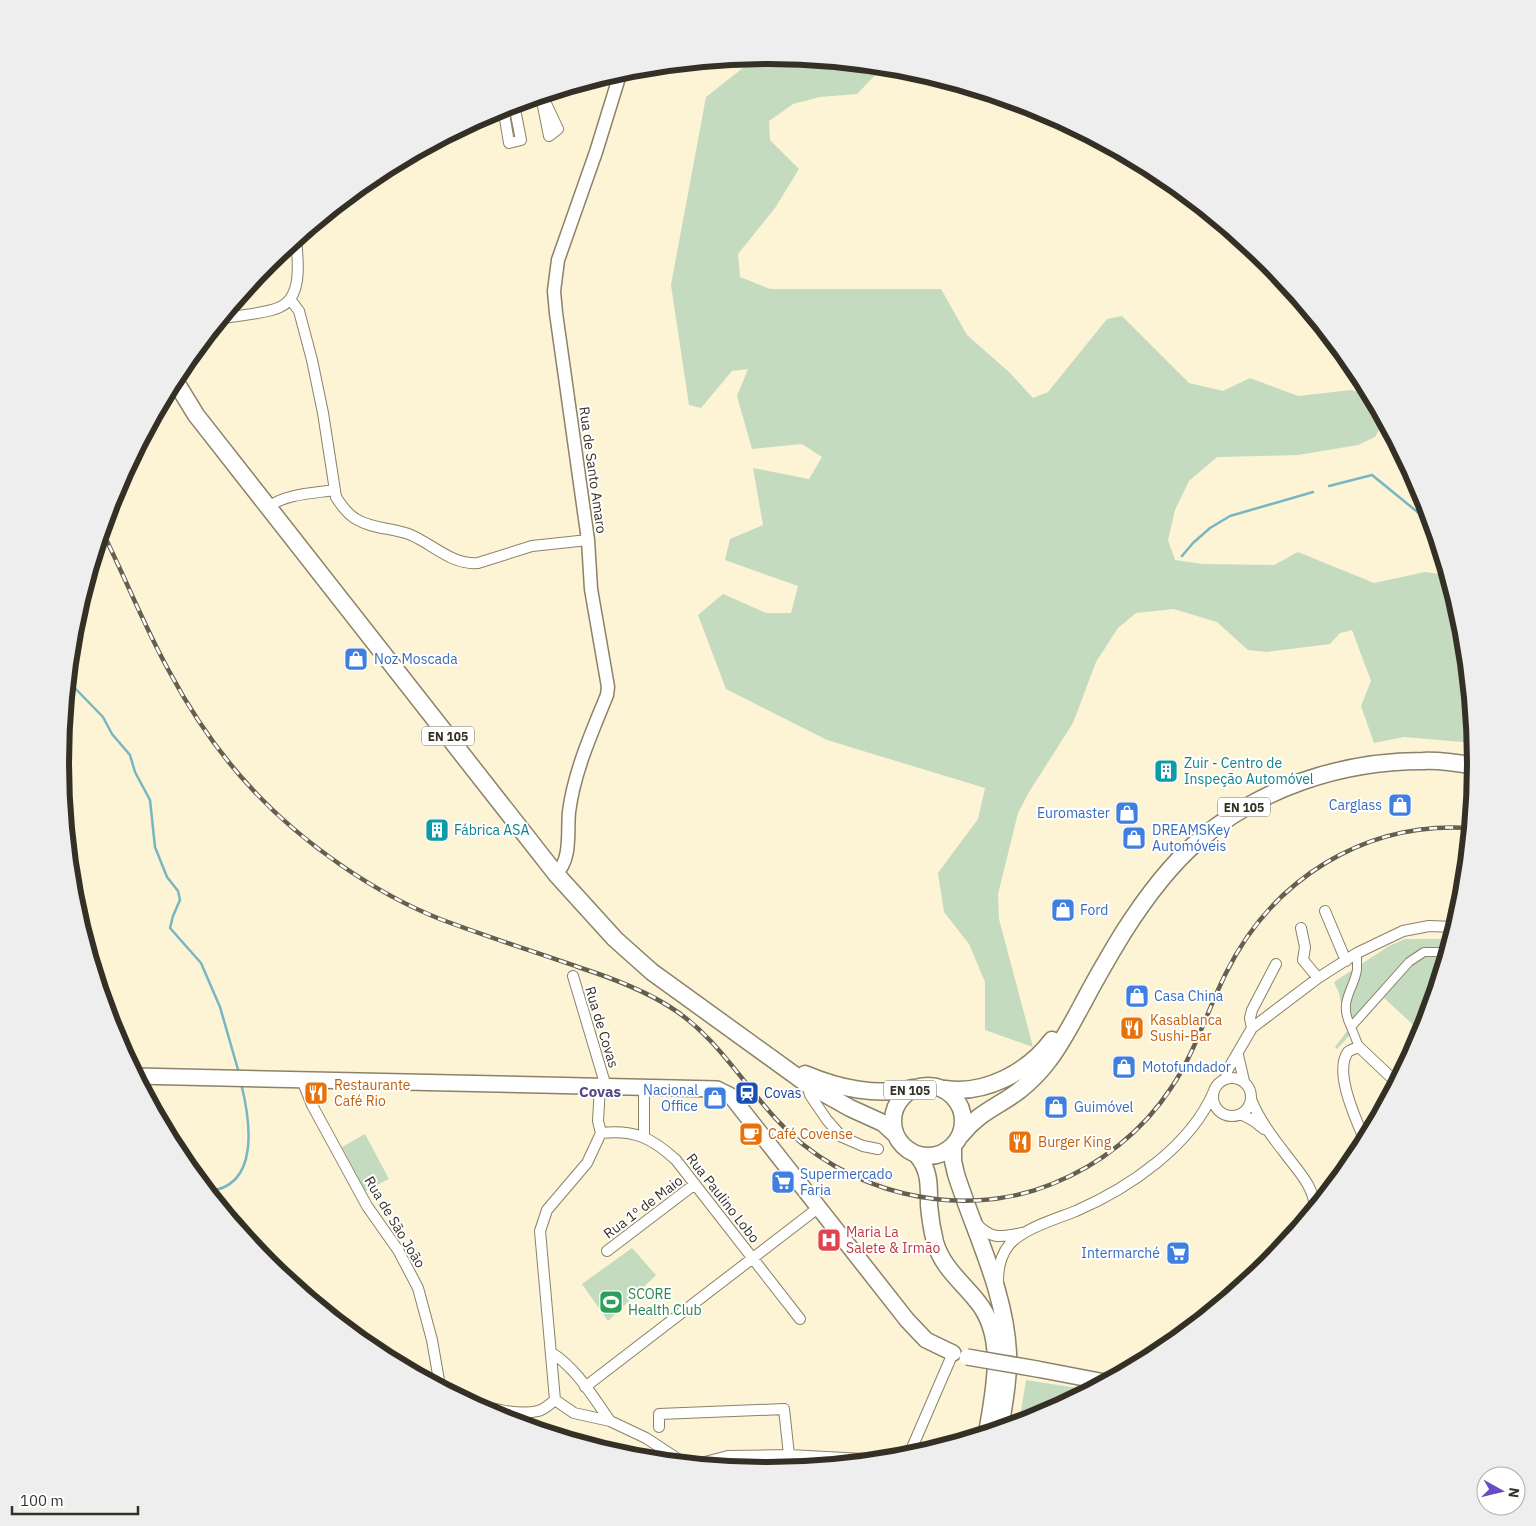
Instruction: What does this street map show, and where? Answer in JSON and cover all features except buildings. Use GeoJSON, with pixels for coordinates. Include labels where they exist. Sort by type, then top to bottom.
{"type":"FeatureCollection","features":[{"type":"Feature","properties":{"kind":"main road","name":"EN 105"},"geometry":{"type":"LineString","coordinates":[[179,387],[196,415],[556,874],[615,939],[635,958],[807,1084],[850,1108],[883,1123],[895,1134],[904,1147],[917,1155],[927,1156],[946,1152],[970,1122],[1020,1090],[1040,1071],[1063,1040],[1123,933],[1145,900],[1195,843],[1224,820],[1244,807],[1292,785],[1359,766],[1425,760],[1467,765]]}},
{"type":"Feature","properties":{"kind":"main road","name":"EN 105"},"geometry":{"type":"LineString","coordinates":[[764,1053],[808,1075],[866,1091],[894,1092],[930,1085],[945,1089],[966,1090],[992,1084],[1022,1069],[1046,1048],[1091,988]]}},
{"type":"Feature","properties":{"kind":"main road"},"geometry":{"type":"LineString","coordinates":[[143,1076],[717,1089],[731,1096],[906,1320],[926,1340],[960,1355],[1096,1380]]}},
{"type":"Feature","properties":{"kind":"main road","name":"EN 105"},"geometry":{"type":"LineString","coordinates":[[895,1134],[892,1123],[893,1112],[905,1093],[915,1087]]}},
{"type":"Feature","properties":{"kind":"main road","name":"EN 105"},"geometry":{"type":"LineString","coordinates":[[945,1089],[960,1104],[963,1114],[963,1124],[957,1140]]}},
{"type":"Feature","properties":{"kind":"main road"},"geometry":{"type":"LineString","coordinates":[[957,1140],[953,1161],[956,1174],[999,1294],[1003,1315],[1008,1354],[1001,1422]]}},
{"type":"Feature","properties":{"kind":"main road"},"geometry":{"type":"LineString","coordinates":[[917,1155],[924,1162],[927,1170],[930,1220],[940,1255],[952,1274],[977,1301],[992,1326],[995,1370],[988,1427]]}},
{"type":"Feature","properties":{"kind":"street","name":"Rua de Santo Amaro"},"geometry":{"type":"LineString","coordinates":[[556,874],[564,862],[567,853],[570,810],[575,784],[607,695],[608,687],[591,589],[588,540],[554,291],[555,275],[618,80]]}},
{"type":"Feature","properties":{"kind":"street"},"geometry":{"type":"LineString","coordinates":[[504,115],[509,142],[521,140],[515,111]]}},
{"type":"Feature","properties":{"kind":"street"},"geometry":{"type":"LineString","coordinates":[[230,317],[273,310],[282,307],[290,299],[297,278],[296,247]]}},
{"type":"Feature","properties":{"kind":"street"},"geometry":{"type":"LineString","coordinates":[[290,299],[299,311],[312,360],[324,413],[334,490],[340,504],[357,520],[412,536],[443,554],[464,562],[478,563],[532,546],[588,540]]}},
{"type":"Feature","properties":{"kind":"street"},"geometry":{"type":"LineString","coordinates":[[269,507],[280,500],[334,490]]}},
{"type":"Feature","properties":{"kind":"street"},"geometry":{"type":"LineString","coordinates":[[1325,911],[1346,960]]}},
{"type":"Feature","properties":{"kind":"street"},"geometry":{"type":"LineString","coordinates":[[1226,1078],[1227,1072],[1252,1028],[1318,978],[1346,960],[1403,931],[1429,926],[1447,927]]}},
{"type":"Feature","properties":{"kind":"street"},"geometry":{"type":"LineString","coordinates":[[1301,928],[1305,947],[1303,960],[1318,978]]}},
{"type":"Feature","properties":{"kind":"street"},"geometry":{"type":"LineString","coordinates":[[1351,1027],[1409,962],[1424,952],[1441,952]]}},
{"type":"Feature","properties":{"kind":"street"},"geometry":{"type":"LineString","coordinates":[[1357,954],[1356,970],[1346,998],[1347,1020],[1359,1047],[1392,1078]]}},
{"type":"Feature","properties":{"kind":"street"},"geometry":{"type":"LineString","coordinates":[[1252,1028],[1250,1018],[1252,1010],[1276,964]]}},
{"type":"Feature","properties":{"kind":"street","name":"Rua de Covas"},"geometry":{"type":"LineString","coordinates":[[573,976],[604,1080],[598,1121],[601,1133]]}},
{"type":"Feature","properties":{"kind":"street"},"geometry":{"type":"LineString","coordinates":[[1359,1047],[1349,1052],[1343,1065],[1344,1082],[1361,1130]]}},
{"type":"Feature","properties":{"kind":"street"},"geometry":{"type":"LineString","coordinates":[[1238,1054],[1244,1081],[1250,1088],[1251,1099],[1255,1109],[1269,1133],[1311,1189],[1314,1200]]}},
{"type":"Feature","properties":{"kind":"street"},"geometry":{"type":"LineString","coordinates":[[1197,1123],[1208,1106],[1217,1086],[1226,1078],[1232,1077],[1244,1081]]}},
{"type":"Feature","properties":{"kind":"street","name":"Rua de São João"},"geometry":{"type":"LineString","coordinates":[[302,1080],[312,1104],[367,1206],[398,1250],[418,1288],[432,1340],[439,1380]]}},
{"type":"Feature","properties":{"kind":"street"},"geometry":{"type":"LineString","coordinates":[[807,1084],[810,1095],[842,1138],[862,1146],[878,1149]]}},
{"type":"Feature","properties":{"kind":"street"},"geometry":{"type":"LineString","coordinates":[[644,1088],[644,1136]]}},
{"type":"Feature","properties":{"kind":"street"},"geometry":{"type":"LineString","coordinates":[[1214,1091],[1215,1104],[1218,1110],[1225,1114],[1235,1116],[1240,1114],[1246,1110],[1251,1099]]}},
{"type":"Feature","properties":{"kind":"street"},"geometry":{"type":"LineString","coordinates":[[972,1218],[992,1236],[1001,1237],[1025,1232],[1081,1208],[1131,1181],[1164,1156],[1197,1123],[1206,1117],[1225,1114]]}},
{"type":"Feature","properties":{"kind":"street"},"geometry":{"type":"LineString","coordinates":[[1240,1114],[1254,1121],[1269,1133]]}},
{"type":"Feature","properties":{"kind":"street","name":"Rua Paulino Lobo"},"geometry":{"type":"LineString","coordinates":[[601,1133],[617,1131],[644,1136],[676,1160],[800,1319]]}},
{"type":"Feature","properties":{"kind":"street"},"geometry":{"type":"LineString","coordinates":[[555,1400],[540,1232],[547,1210],[586,1163],[601,1133]]}},
{"type":"Feature","properties":{"kind":"street","name":"Rua 1º de Maio"},"geometry":{"type":"LineString","coordinates":[[607,1251],[695,1184]]}},
{"type":"Feature","properties":{"kind":"street"},"geometry":{"type":"LineString","coordinates":[[585,1386],[818,1208]]}},
{"type":"Feature","properties":{"kind":"street"},"geometry":{"type":"LineString","coordinates":[[999,1294],[998,1278],[1002,1258],[1009,1245],[1025,1232]]}},
{"type":"Feature","properties":{"kind":"street"},"geometry":{"type":"LineString","coordinates":[[552,1353],[564,1361],[610,1421]]}},
{"type":"Feature","properties":{"kind":"street"},"geometry":{"type":"LineString","coordinates":[[913,1447],[960,1355]]}},
{"type":"Feature","properties":{"kind":"street"},"geometry":{"type":"LineString","coordinates":[[505,1411],[539,1411],[555,1400]]}},
{"type":"Feature","properties":{"kind":"street"},"geometry":{"type":"LineString","coordinates":[[555,1400],[574,1413],[610,1421],[646,1438],[672,1455]]}},
{"type":"Feature","properties":{"kind":"street"},"geometry":{"type":"LineString","coordinates":[[659,1426],[659,1414],[784,1409],[789,1455]]}},
{"type":"Feature","properties":{"kind":"street"},"geometry":{"type":"LineString","coordinates":[[713,1460],[728,1456],[789,1455],[842,1458]]}},
{"type":"Feature","properties":{"kind":"green space"},"geometry":{"type":"Polygon","coordinates":[[[747,64],[814,65],[877,73],[857,94],[820,97],[793,104],[769,121],[770,140],[799,169],[775,208],[738,254],[740,277],[770,289],[941,289],[967,335],[1009,372],[1033,398],[1048,392],[1107,319],[1122,316],[1189,383],[1223,391],[1250,378],[1298,396],[1351,390],[1361,393],[1381,426],[1375,437],[1358,445],[1298,455],[1217,457],[1189,481],[1175,510],[1168,540],[1175,560],[1203,564],[1274,565],[1298,552],[1374,583],[1425,572],[1441,574],[1454,627],[1461,672],[1467,742],[1404,737],[1374,743],[1361,706],[1371,681],[1352,630],[1340,633],[1330,644],[1267,652],[1248,650],[1217,622],[1174,609],[1136,613],[1118,628],[1096,662],[1073,723],[1029,792],[1018,813],[998,894],[999,919],[1033,1047],[985,1030],[985,982],[969,944],[944,912],[938,873],[978,819],[985,788],[827,740],[726,689],[698,615],[723,594],[766,613],[791,613],[798,586],[725,560],[730,539],[763,525],[753,468],[809,479],[822,457],[802,444],[752,449],[737,396],[748,369],[732,371],[701,408],[689,405],[671,285],[706,97],[747,64]]]}},
{"type":"Feature","properties":{"kind":"green space"},"geometry":{"type":"Polygon","coordinates":[[[1405,939],[1444,939],[1430,988],[1415,1027],[1384,998],[1337,1049],[1335,1047],[1347,1031],[1339,993],[1334,982],[1389,946],[1405,939]]]}},
{"type":"Feature","properties":{"kind":"green space"},"geometry":{"type":"Polygon","coordinates":[[[365,1134],[389,1179],[365,1191],[342,1147],[365,1134]]]}},
{"type":"Feature","properties":{"kind":"green space","name":"SCORE Health Club"},"geometry":{"type":"Polygon","coordinates":[[[632,1248],[656,1275],[608,1321],[582,1284],[632,1248]]]}},
{"type":"Feature","properties":{"kind":"green space"},"geometry":{"type":"Polygon","coordinates":[[[1026,1380],[1080,1388],[1036,1409],[1020,1415],[1026,1380]]]}},
{"type":"Feature","properties":{"kind":"waterway"},"geometry":{"type":"LineString","coordinates":[[1329,486],[1372,475],[1422,515]]}},
{"type":"Feature","properties":{"kind":"waterway"},"geometry":{"type":"LineString","coordinates":[[1182,556],[1210,528],[1230,516],[1313,492]]}},
{"type":"Feature","properties":{"kind":"waterway"},"geometry":{"type":"LineString","coordinates":[[73,687],[103,717],[112,734],[130,755],[135,772],[150,800],[155,847],[167,877],[178,891],[180,900],[170,928],[201,963],[220,1007],[239,1073]]}},
{"type":"Feature","properties":{"kind":"waterway"},"geometry":{"type":"LineString","coordinates":[[214,1190],[225,1187],[237,1178],[244,1165],[248,1149],[248,1132],[247,1114],[241,1083]]}},
{"type":"Feature","properties":{"kind":"railway"},"geometry":{"type":"LineString","coordinates":[[106,539],[160,654],[197,718],[241,777],[272,809],[316,847],[364,880],[415,908],[440,919],[613,979],[637,989],[670,1007],[701,1031],[727,1059],[776,1119],[803,1145],[834,1166],[868,1182],[904,1194],[941,1200],[979,1200],[1016,1195],[1052,1184],[1103,1157],[1134,1132],[1160,1104],[1187,1061],[1219,987],[1245,940],[1269,910],[1295,884],[1326,863],[1358,846],[1394,835],[1431,828],[1464,828]]}},
{"type":"Feature","properties":{"kind":"place","name":"Noz Moscada"},"geometry":{"type":"Point","coordinates":[356,659]}},
{"type":"Feature","properties":{"kind":"place","name":"Zuir - Centro de Inspeção Automóvel"},"geometry":{"type":"Point","coordinates":[1166,771]}},
{"type":"Feature","properties":{"kind":"place","name":"Carglass"},"geometry":{"type":"Point","coordinates":[1400,805]}},
{"type":"Feature","properties":{"kind":"place","name":"Euromaster"},"geometry":{"type":"Point","coordinates":[1127,813]}},
{"type":"Feature","properties":{"kind":"place","name":"Fábrica ASA"},"geometry":{"type":"Point","coordinates":[437,830]}},
{"type":"Feature","properties":{"kind":"place","name":"DREAMSKey Automóveis"},"geometry":{"type":"Point","coordinates":[1134,838]}},
{"type":"Feature","properties":{"kind":"place","name":"Ford"},"geometry":{"type":"Point","coordinates":[1063,910]}},
{"type":"Feature","properties":{"kind":"place","name":"Casa China"},"geometry":{"type":"Point","coordinates":[1137,996]}},
{"type":"Feature","properties":{"kind":"place","name":"Kasablanca Sushi-Bar"},"geometry":{"type":"Point","coordinates":[1132,1028]}},
{"type":"Feature","properties":{"kind":"place","name":"Motofundador"},"geometry":{"type":"Point","coordinates":[1124,1067]}},
{"type":"Feature","properties":{"kind":"place","name":"Restaurante Café Rio"},"geometry":{"type":"Point","coordinates":[316,1093]}},
{"type":"Feature","properties":{"kind":"place","name":"Covas"},"geometry":{"type":"Point","coordinates":[747,1093]}},
{"type":"Feature","properties":{"kind":"place","name":"Nacional Office"},"geometry":{"type":"Point","coordinates":[715,1098]}},
{"type":"Feature","properties":{"kind":"place","name":"Guimóvel"},"geometry":{"type":"Point","coordinates":[1056,1107]}},
{"type":"Feature","properties":{"kind":"place","name":"Café Covense"},"geometry":{"type":"Point","coordinates":[751,1134]}},
{"type":"Feature","properties":{"kind":"place","name":"Burger King"},"geometry":{"type":"Point","coordinates":[1020,1142]}},
{"type":"Feature","properties":{"kind":"place","name":"Supermercado Faria"},"geometry":{"type":"Point","coordinates":[783,1182]}},
{"type":"Feature","properties":{"kind":"place","name":"Maria La Salete & Irmão"},"geometry":{"type":"Point","coordinates":[829,1240]}},
{"type":"Feature","properties":{"kind":"place","name":"Intermarché"},"geometry":{"type":"Point","coordinates":[1178,1253]}},
{"type":"Feature","properties":{"kind":"place","name":"SCORE Health Club"},"geometry":{"type":"Point","coordinates":[611,1302]}},
{"type":"Feature","properties":{"kind":"district","name":"Covas"},"geometry":{"type":"Point","coordinates":[600,1091]}}]}
